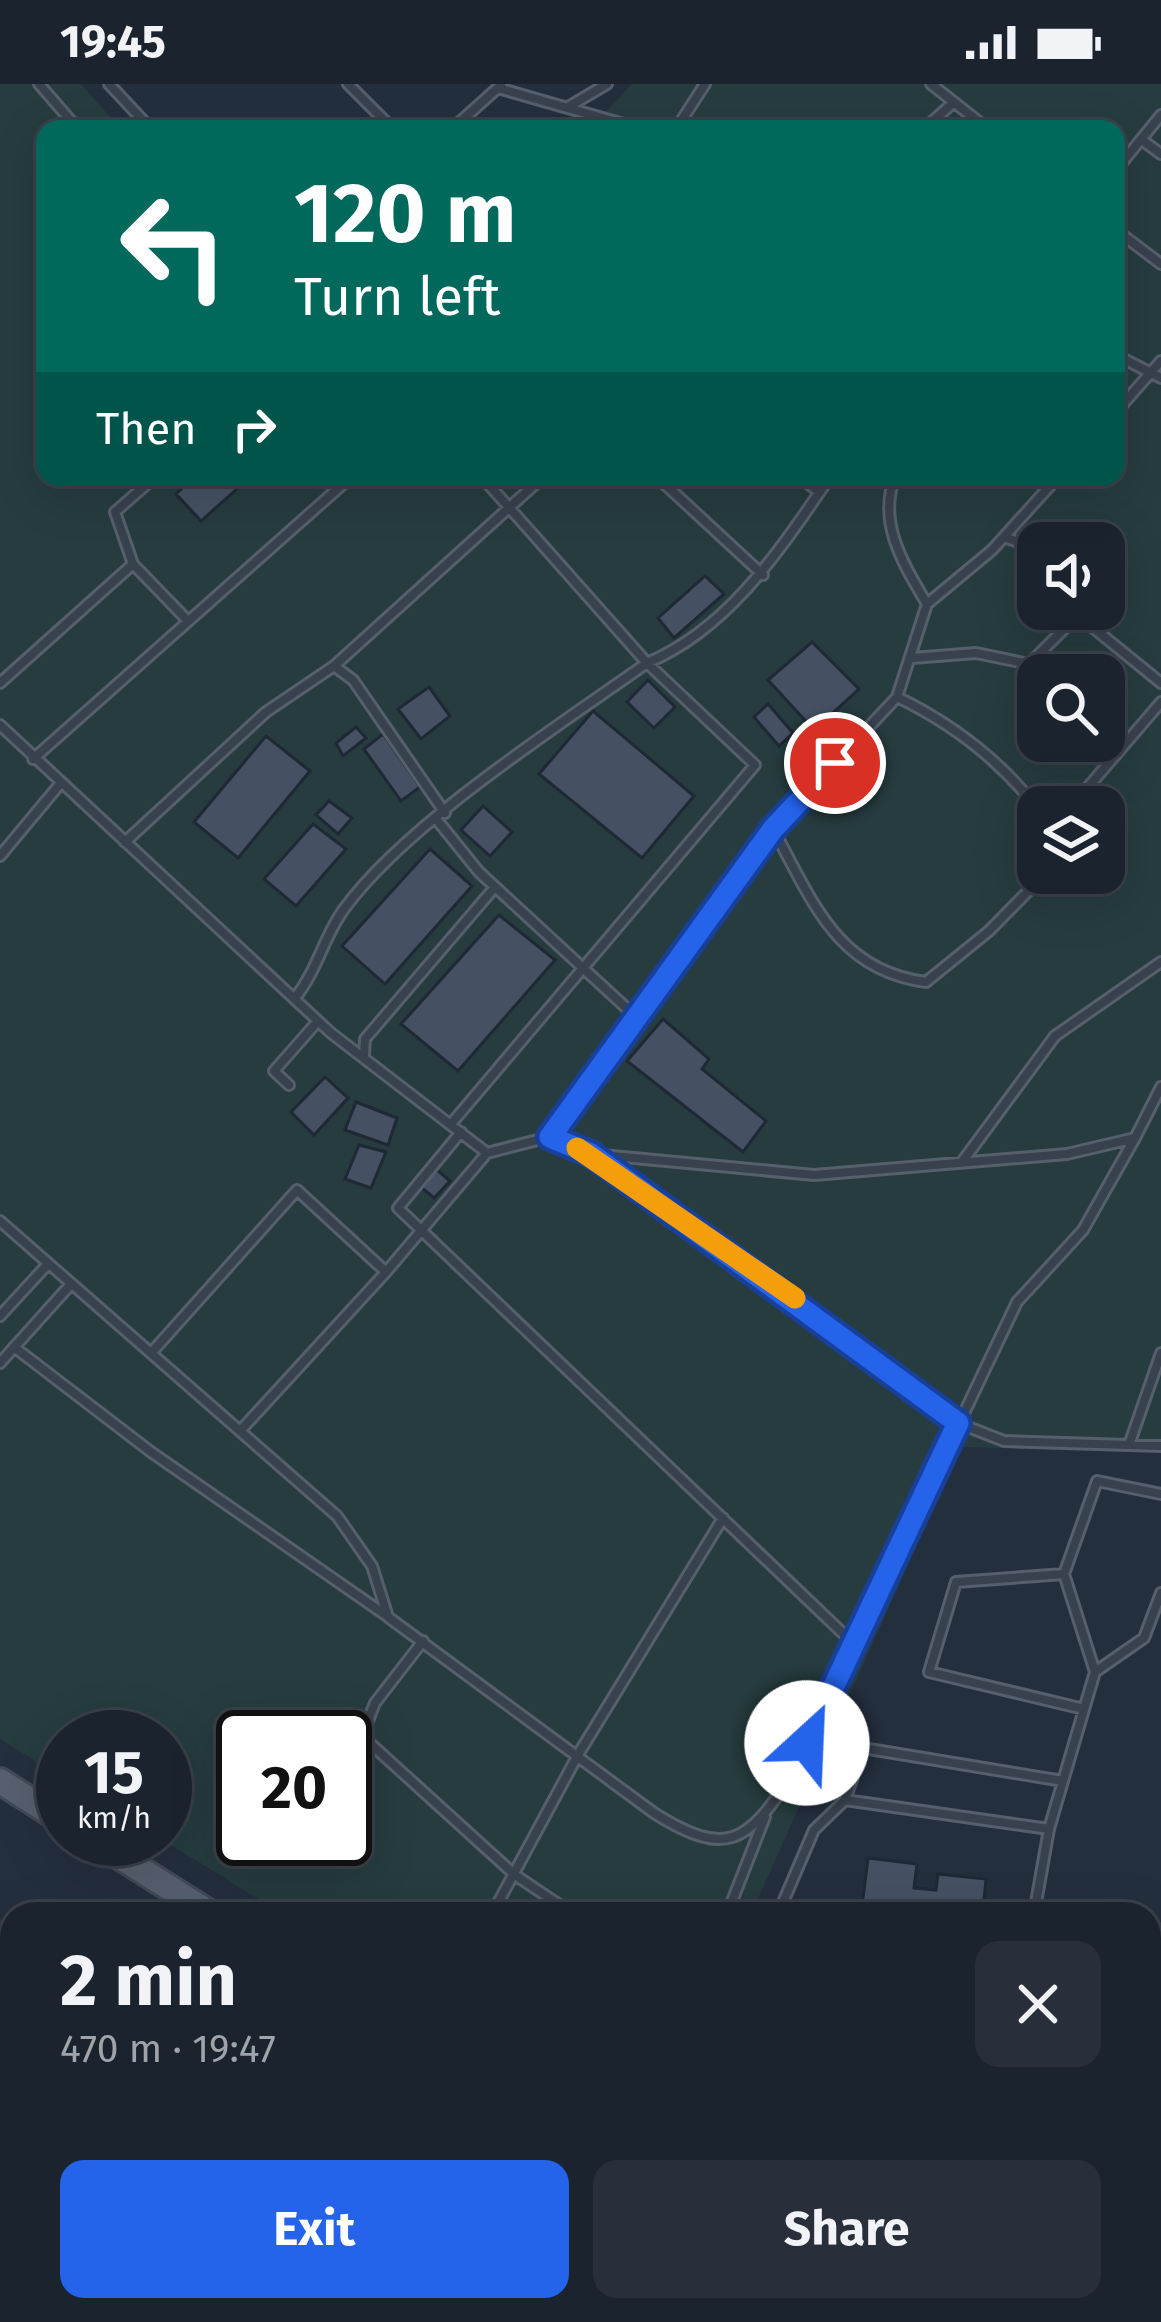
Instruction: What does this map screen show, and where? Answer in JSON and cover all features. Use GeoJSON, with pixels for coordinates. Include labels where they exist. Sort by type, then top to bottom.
{"type":"FeatureCollection","features":[{"type":"Feature","properties":{"kind":"main road"},"geometry":{"type":"LineString","coordinates":[[0,1781],[36,1803]]}},
{"type":"Feature","properties":{"kind":"main road"},"geometry":{"type":"LineString","coordinates":[[135,1866],[192,1902]]}},
{"type":"Feature","properties":{"kind":"lane"},"geometry":{"type":"LineString","coordinates":[[39,84],[70,120]]}},
{"type":"Feature","properties":{"kind":"lane"},"geometry":{"type":"LineString","coordinates":[[109,84],[143,120]]}},
{"type":"Feature","properties":{"kind":"lane"},"geometry":{"type":"LineString","coordinates":[[348,84],[384,120]]}},
{"type":"Feature","properties":{"kind":"lane"},"geometry":{"type":"LineString","coordinates":[[568,107],[607,84]]}},
{"type":"Feature","properties":{"kind":"lane"},"geometry":{"type":"LineString","coordinates":[[682,120],[705,84]]}},
{"type":"Feature","properties":{"kind":"lane"},"geometry":{"type":"LineString","coordinates":[[932,84],[977,120]]}},
{"type":"Feature","properties":{"kind":"lane"},"geometry":{"type":"LineString","coordinates":[[462,120],[500,86],[611,120]]}},
{"type":"Feature","properties":{"kind":"lane"},"geometry":{"type":"LineString","coordinates":[[934,120],[954,102]]}},
{"type":"Feature","properties":{"kind":"lane"},"geometry":{"type":"LineString","coordinates":[[1125,160],[1161,115]]}},
{"type":"Feature","properties":{"kind":"lane"},"geometry":{"type":"LineString","coordinates":[[1142,140],[1161,154]]}},
{"type":"Feature","properties":{"kind":"lane"},"geometry":{"type":"LineString","coordinates":[[1125,237],[1161,264]]}},
{"type":"Feature","properties":{"kind":"lane"},"geometry":{"type":"LineString","coordinates":[[1125,360],[1161,378]]}},
{"type":"Feature","properties":{"kind":"lane"},"geometry":{"type":"LineString","coordinates":[[1125,402],[1161,361]]}},
{"type":"Feature","properties":{"kind":"lane"},"geometry":{"type":"LineString","coordinates":[[145,486],[115,512],[133,564],[188,621]]}},
{"type":"Feature","properties":{"kind":"lane"},"geometry":{"type":"LineString","coordinates":[[33,758],[341,486]]}},
{"type":"Feature","properties":{"kind":"lane"},"geometry":{"type":"LineString","coordinates":[[451,1124],[754,765],[647,663],[491,486]]}},
{"type":"Feature","properties":{"kind":"lane"},"geometry":{"type":"LineString","coordinates":[[124,842],[266,712],[334,667],[533,486]]}},
{"type":"Feature","properties":{"kind":"lane"},"geometry":{"type":"LineString","coordinates":[[667,486],[763,575]]}},
{"type":"Feature","properties":{"kind":"lane"},"geometry":{"type":"LineString","coordinates":[[811,486],[819,492]]}},
{"type":"Feature","properties":{"kind":"lane"},"geometry":{"type":"LineString","coordinates":[[295,998],[317,970],[342,911],[441,816],[647,663],[677,650],[763,575],[823,486]]}},
{"type":"Feature","properties":{"kind":"lane"},"geometry":{"type":"LineString","coordinates":[[891,486],[889,526],[927,604]]}},
{"type":"Feature","properties":{"kind":"lane"},"geometry":{"type":"LineString","coordinates":[[550,1137],[773,829],[897,697],[927,604],[1004,537],[1050,486]]}},
{"type":"Feature","properties":{"kind":"lane"},"geometry":{"type":"LineString","coordinates":[[1004,537],[1017,542]]}},
{"type":"Feature","properties":{"kind":"lane"},"geometry":{"type":"LineString","coordinates":[[0,683],[133,564]]}},
{"type":"Feature","properties":{"kind":"lane"},"geometry":{"type":"LineString","coordinates":[[912,658],[976,653],[1028,664],[1061,630]]}},
{"type":"Feature","properties":{"kind":"lane"},"geometry":{"type":"LineString","coordinates":[[1096,630],[1161,683]]}},
{"type":"Feature","properties":{"kind":"lane"},"geometry":{"type":"LineString","coordinates":[[334,667],[352,680],[441,816],[495,887],[636,1017]]}},
{"type":"Feature","properties":{"kind":"lane"},"geometry":{"type":"LineString","coordinates":[[897,697],[943,719],[1010,772],[1021,786]]}},
{"type":"Feature","properties":{"kind":"lane"},"geometry":{"type":"LineString","coordinates":[[1089,786],[1161,702]]}},
{"type":"Feature","properties":{"kind":"lane"},"geometry":{"type":"LineString","coordinates":[[0,725],[319,1021],[487,1153]]}},
{"type":"Feature","properties":{"kind":"lane"},"geometry":{"type":"LineString","coordinates":[[0,856],[60,784]]}},
{"type":"Feature","properties":{"kind":"lane"},"geometry":{"type":"LineString","coordinates":[[773,829],[831,935],[891,978],[926,982],[1025,894]]}},
{"type":"Feature","properties":{"kind":"lane"},"geometry":{"type":"LineString","coordinates":[[364,1057],[365,1040],[495,887]]}},
{"type":"Feature","properties":{"kind":"lane"},"geometry":{"type":"LineString","coordinates":[[961,1163],[1055,1036],[1161,962]]}},
{"type":"Feature","properties":{"kind":"lane"},"geometry":{"type":"LineString","coordinates":[[290,1085],[274,1071],[319,1021]]}},
{"type":"Feature","properties":{"kind":"lane"},"geometry":{"type":"LineString","coordinates":[[732,1902],[765,1815],[791,1776],[1017,1302],[1083,1230],[1161,1087]]}},
{"type":"Feature","properties":{"kind":"lane"},"geometry":{"type":"LineString","coordinates":[[460,1132],[398,1208],[854,1644]]}},
{"type":"Feature","properties":{"kind":"lane"},"geometry":{"type":"LineString","coordinates":[[241,1430],[423,1231],[487,1153],[550,1137],[591,1154],[958,1423],[1004,1441],[1161,1446]]}},
{"type":"Feature","properties":{"kind":"lane"},"geometry":{"type":"LineString","coordinates":[[591,1154],[814,1175],[1067,1154],[1135,1138]]}},
{"type":"Feature","properties":{"kind":"lane"},"geometry":{"type":"LineString","coordinates":[[152,1352],[297,1190],[386,1272]]}},
{"type":"Feature","properties":{"kind":"lane"},"geometry":{"type":"LineString","coordinates":[[0,1221],[337,1516],[372,1566],[388,1617]]}},
{"type":"Feature","properties":{"kind":"lane"},"geometry":{"type":"LineString","coordinates":[[0,1316],[47,1265]]}},
{"type":"Feature","properties":{"kind":"lane"},"geometry":{"type":"LineString","coordinates":[[0,1363],[71,1284]]}},
{"type":"Feature","properties":{"kind":"lane"},"geometry":{"type":"LineString","coordinates":[[14,1347],[151,1452],[696,1839],[735,1837],[765,1815]]}},
{"type":"Feature","properties":{"kind":"lane"},"geometry":{"type":"LineString","coordinates":[[1129,1445],[1161,1353]]}},
{"type":"Feature","properties":{"kind":"lane"},"geometry":{"type":"LineString","coordinates":[[1152,1378],[1161,1386]]}},
{"type":"Feature","properties":{"kind":"lane"},"geometry":{"type":"LineString","coordinates":[[1036,1902],[1049,1828],[1095,1672],[1064,1574],[1096,1481],[1161,1494]]}},
{"type":"Feature","properties":{"kind":"lane"},"geometry":{"type":"LineString","coordinates":[[499,1902],[579,1753],[723,1518]]}},
{"type":"Feature","properties":{"kind":"lane"},"geometry":{"type":"LineString","coordinates":[[1064,1574],[956,1582],[928,1672],[1084,1709]]}},
{"type":"Feature","properties":{"kind":"lane"},"geometry":{"type":"LineString","coordinates":[[1095,1672],[1144,1638],[1161,1593]]}},
{"type":"Feature","properties":{"kind":"lane"},"geometry":{"type":"LineString","coordinates":[[423,1641],[375,1703],[362,1736],[514,1875],[555,1902]]}},
{"type":"Feature","properties":{"kind":"lane"},"geometry":{"type":"LineString","coordinates":[[783,1902],[814,1830],[845,1800],[863,1748],[1063,1780]]}},
{"type":"Feature","properties":{"kind":"lane"},"geometry":{"type":"LineString","coordinates":[[845,1800],[1049,1828]]}},
{"type":"Feature","properties":{"kind":"green space"},"geometry":{"type":"Polygon","coordinates":[[[0,84],[81,84],[113,120],[36,120],[36,486],[1125,486],[1125,120],[598,120],[632,84],[1161,84],[1161,1452],[961,1447],[756,1902],[263,1902],[192,1858],[192,1710],[36,1710],[36,1761],[0,1739],[0,84]]]}},
{"type":"Feature","properties":{"kind":"building"},"geometry":{"type":"Polygon","coordinates":[[[184,486],[240,486],[201,521],[176,494],[184,486]]]}},
{"type":"Feature","properties":{"kind":"building"},"geometry":{"type":"Polygon","coordinates":[[[705,576],[724,594],[674,638],[658,618],[705,576]]]}},
{"type":"Feature","properties":{"kind":"building"},"geometry":{"type":"Polygon","coordinates":[[[812,642],[859,689],[814,730],[768,680],[812,642]]]}},
{"type":"Feature","properties":{"kind":"building"},"geometry":{"type":"Polygon","coordinates":[[[648,680],[675,707],[654,728],[627,702],[648,680]]]}},
{"type":"Feature","properties":{"kind":"building"},"geometry":{"type":"Polygon","coordinates":[[[429,687],[450,716],[421,739],[398,709],[429,687]]]}},
{"type":"Feature","properties":{"kind":"building"},"geometry":{"type":"Polygon","coordinates":[[[768,704],[793,733],[779,746],[754,717],[768,704]]]}},
{"type":"Feature","properties":{"kind":"building"},"geometry":{"type":"Polygon","coordinates":[[[593,711],[694,796],[642,858],[539,774],[593,711]]]}},
{"type":"Feature","properties":{"kind":"building"},"geometry":{"type":"Polygon","coordinates":[[[356,727],[366,738],[343,756],[336,743],[356,727]]]}},
{"type":"Feature","properties":{"kind":"building"},"geometry":{"type":"Polygon","coordinates":[[[383,734],[420,787],[401,801],[364,749],[383,734]]]}},
{"type":"Feature","properties":{"kind":"building"},"geometry":{"type":"Polygon","coordinates":[[[266,736],[310,771],[238,858],[194,822],[266,736]]]}},
{"type":"Feature","properties":{"kind":"building"},"geometry":{"type":"Polygon","coordinates":[[[329,801],[352,818],[338,834],[316,815],[329,801]]]}},
{"type":"Feature","properties":{"kind":"building"},"geometry":{"type":"Polygon","coordinates":[[[483,806],[512,832],[490,856],[461,830],[483,806]]]}},
{"type":"Feature","properties":{"kind":"building"},"geometry":{"type":"Polygon","coordinates":[[[313,824],[346,849],[296,906],[264,879],[313,824]]]}},
{"type":"Feature","properties":{"kind":"building"},"geometry":{"type":"Polygon","coordinates":[[[430,849],[472,886],[385,984],[342,946],[430,849]]]}},
{"type":"Feature","properties":{"kind":"building"},"geometry":{"type":"Polygon","coordinates":[[[499,915],[555,960],[458,1071],[401,1024],[499,915]]]}},
{"type":"Feature","properties":{"kind":"building"},"geometry":{"type":"Polygon","coordinates":[[[663,1019],[709,1059],[702,1069],[766,1121],[743,1152],[627,1061],[663,1019]]]}},
{"type":"Feature","properties":{"kind":"building"},"geometry":{"type":"Polygon","coordinates":[[[325,1077],[348,1098],[314,1135],[291,1112],[325,1077]]]}},
{"type":"Feature","properties":{"kind":"building"},"geometry":{"type":"Polygon","coordinates":[[[356,1102],[397,1118],[388,1145],[345,1130],[356,1102]]]}},
{"type":"Feature","properties":{"kind":"building"},"geometry":{"type":"Polygon","coordinates":[[[359,1145],[386,1152],[371,1188],[345,1179],[359,1145]]]}},
{"type":"Feature","properties":{"kind":"building"},"geometry":{"type":"Polygon","coordinates":[[[435,1168],[450,1181],[434,1198],[421,1187],[435,1168]]]}},
{"type":"Feature","properties":{"kind":"building"},"geometry":{"type":"Polygon","coordinates":[[[868,1858],[917,1864],[914,1888],[936,1890],[938,1874],[986,1879],[984,1902],[862,1902],[868,1858]]]}},
{"type":"Feature","properties":{"kind":"slow traffic"},"geometry":{"type":"LineString","coordinates":[[577,1148],[795,1298]]}},
{"type":"Feature","properties":{"kind":"route"},"geometry":{"type":"LineString","coordinates":[[807,1743],[958,1423],[772,1281],[591,1154],[550,1137],[773,829],[835,763]]}}]}
